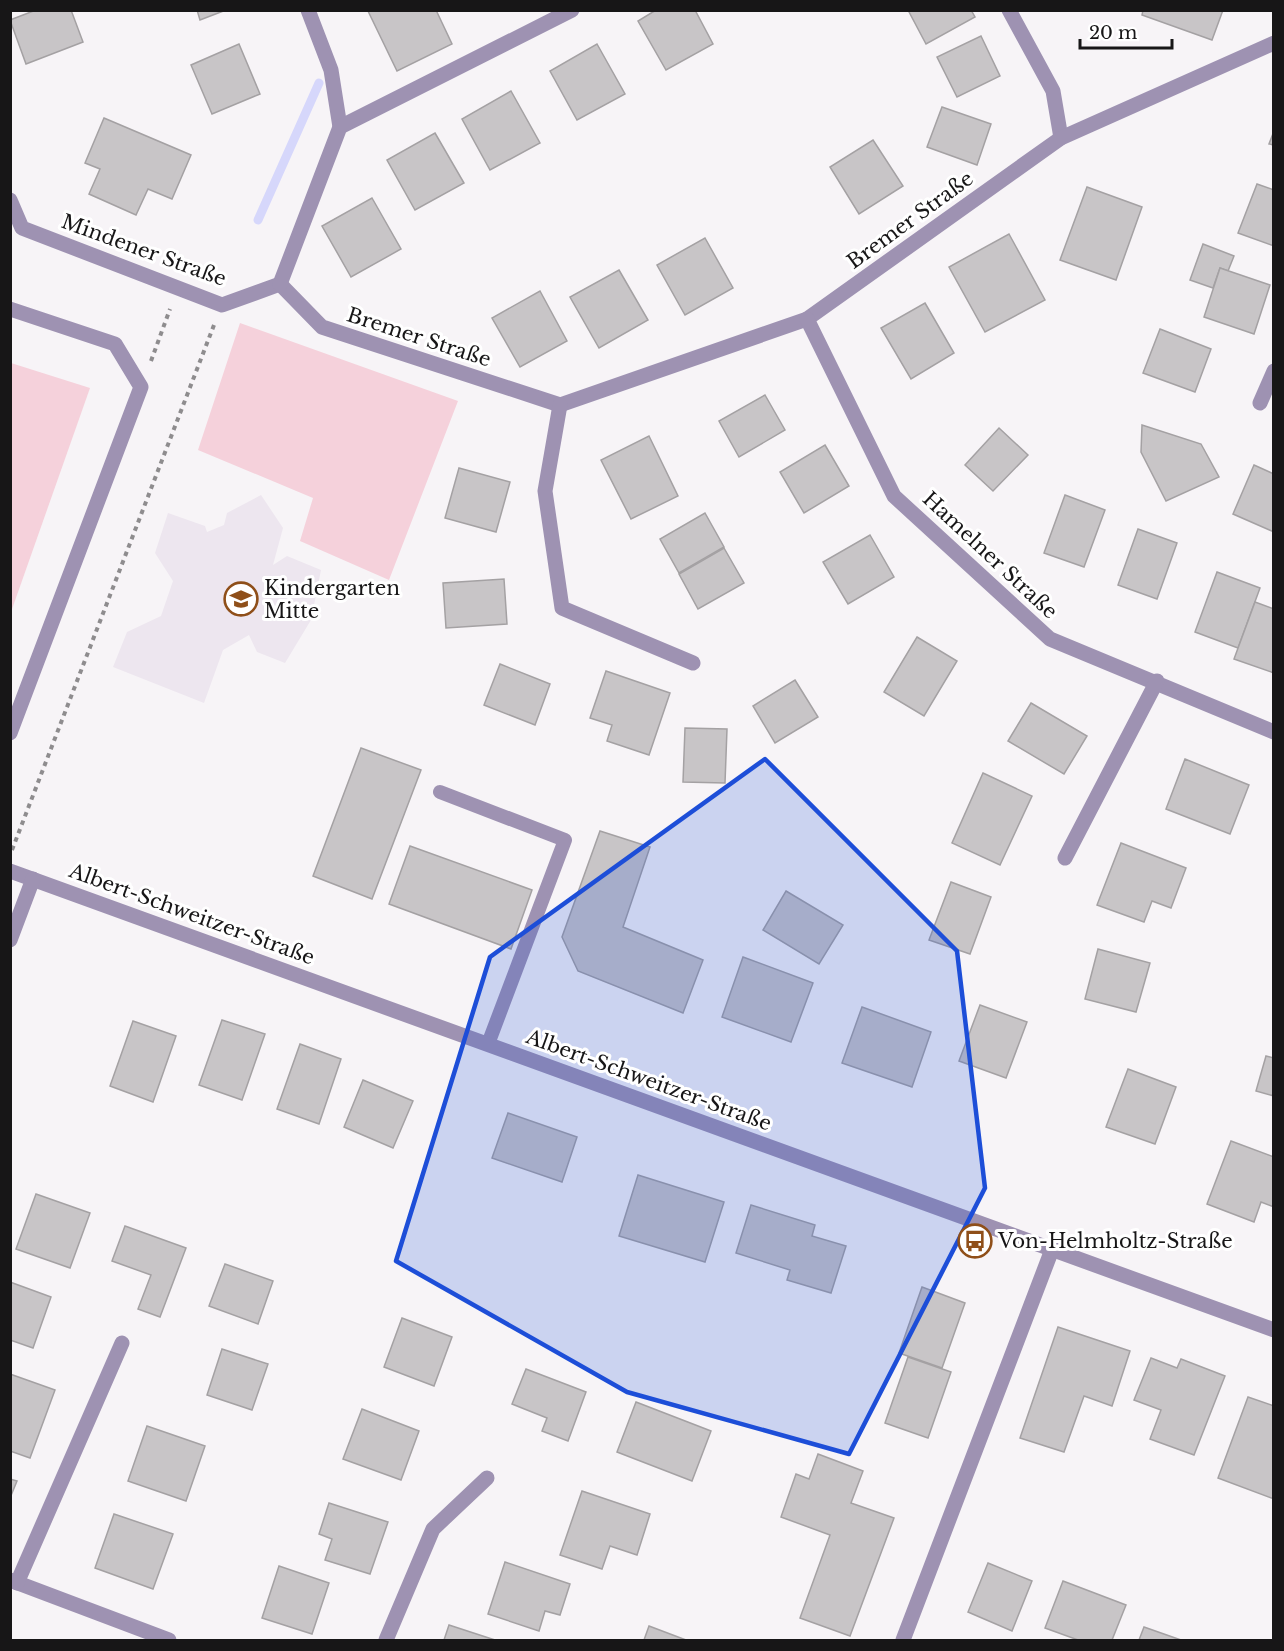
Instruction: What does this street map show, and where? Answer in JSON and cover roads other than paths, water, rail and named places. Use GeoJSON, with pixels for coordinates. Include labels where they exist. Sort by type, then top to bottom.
{"type":"FeatureCollection","features":[{"type":"Feature","properties":{"kind":"street"},"geometry":{"type":"LineString","coordinates":[[280,284],[340,128],[331,70],[308,10]]}},
{"type":"Feature","properties":{"kind":"street"},"geometry":{"type":"LineString","coordinates":[[340,128],[572,10]]}},
{"type":"Feature","properties":{"kind":"street"},"geometry":{"type":"LineString","coordinates":[[1009,10],[1053,91],[1061,138]]}},
{"type":"Feature","properties":{"kind":"street","name":"Bremer Straße"},"geometry":{"type":"LineString","coordinates":[[280,284],[322,327],[560,405],[807,319],[1061,138],[1274,43]]}},
{"type":"Feature","properties":{"kind":"street","name":"Mindener Straße"},"geometry":{"type":"LineString","coordinates":[[10,200],[22,228],[222,305],[280,284]]}},
{"type":"Feature","properties":{"kind":"street"},"geometry":{"type":"LineString","coordinates":[[10,309],[115,344],[141,387],[12,725]]}},
{"type":"Feature","properties":{"kind":"street","name":"Hamelner Straße"},"geometry":{"type":"LineString","coordinates":[[807,319],[894,496],[1050,639],[1157,681],[1274,732]]}},
{"type":"Feature","properties":{"kind":"street"},"geometry":{"type":"LineString","coordinates":[[1260,403],[1274,371]]}},
{"type":"Feature","properties":{"kind":"street"},"geometry":{"type":"LineString","coordinates":[[560,405],[545,492],[562,608],[693,663]]}},
{"type":"Feature","properties":{"kind":"street"},"geometry":{"type":"LineString","coordinates":[[1065,858],[1157,681]]}},
{"type":"Feature","properties":{"kind":"street","name":"Albert-Schweitzer-Straße"},"geometry":{"type":"LineString","coordinates":[[10,871],[1053,1247],[1274,1330]]}},
{"type":"Feature","properties":{"kind":"street"},"geometry":{"type":"LineString","coordinates":[[10,940],[33,879]]}},
{"type":"Feature","properties":{"kind":"street"},"geometry":{"type":"LineString","coordinates":[[903,1641],[1053,1247]]}},
{"type":"Feature","properties":{"kind":"street"},"geometry":{"type":"LineString","coordinates":[[122,1343],[14,1581],[169,1641]]}},
{"type":"Feature","properties":{"kind":"street"},"geometry":{"type":"LineString","coordinates":[[386,1641],[433,1529],[487,1478]]}},
{"type":"Feature","properties":{"kind":"lane"},"geometry":{"type":"LineString","coordinates":[[440,792],[565,840],[488,1044]]}},
{"type":"Feature","properties":{"kind":"waterway"},"geometry":{"type":"LineString","coordinates":[[258,220],[319,83]]}},
{"type":"Feature","properties":{"kind":"place","name":"Kindergarten Mitte"},"geometry":{"type":"Point","coordinates":[241,599]}},
{"type":"Feature","properties":{"kind":"place","name":"Von-Helmholtz-Straße"},"geometry":{"type":"Point","coordinates":[975,1241]}}]}
